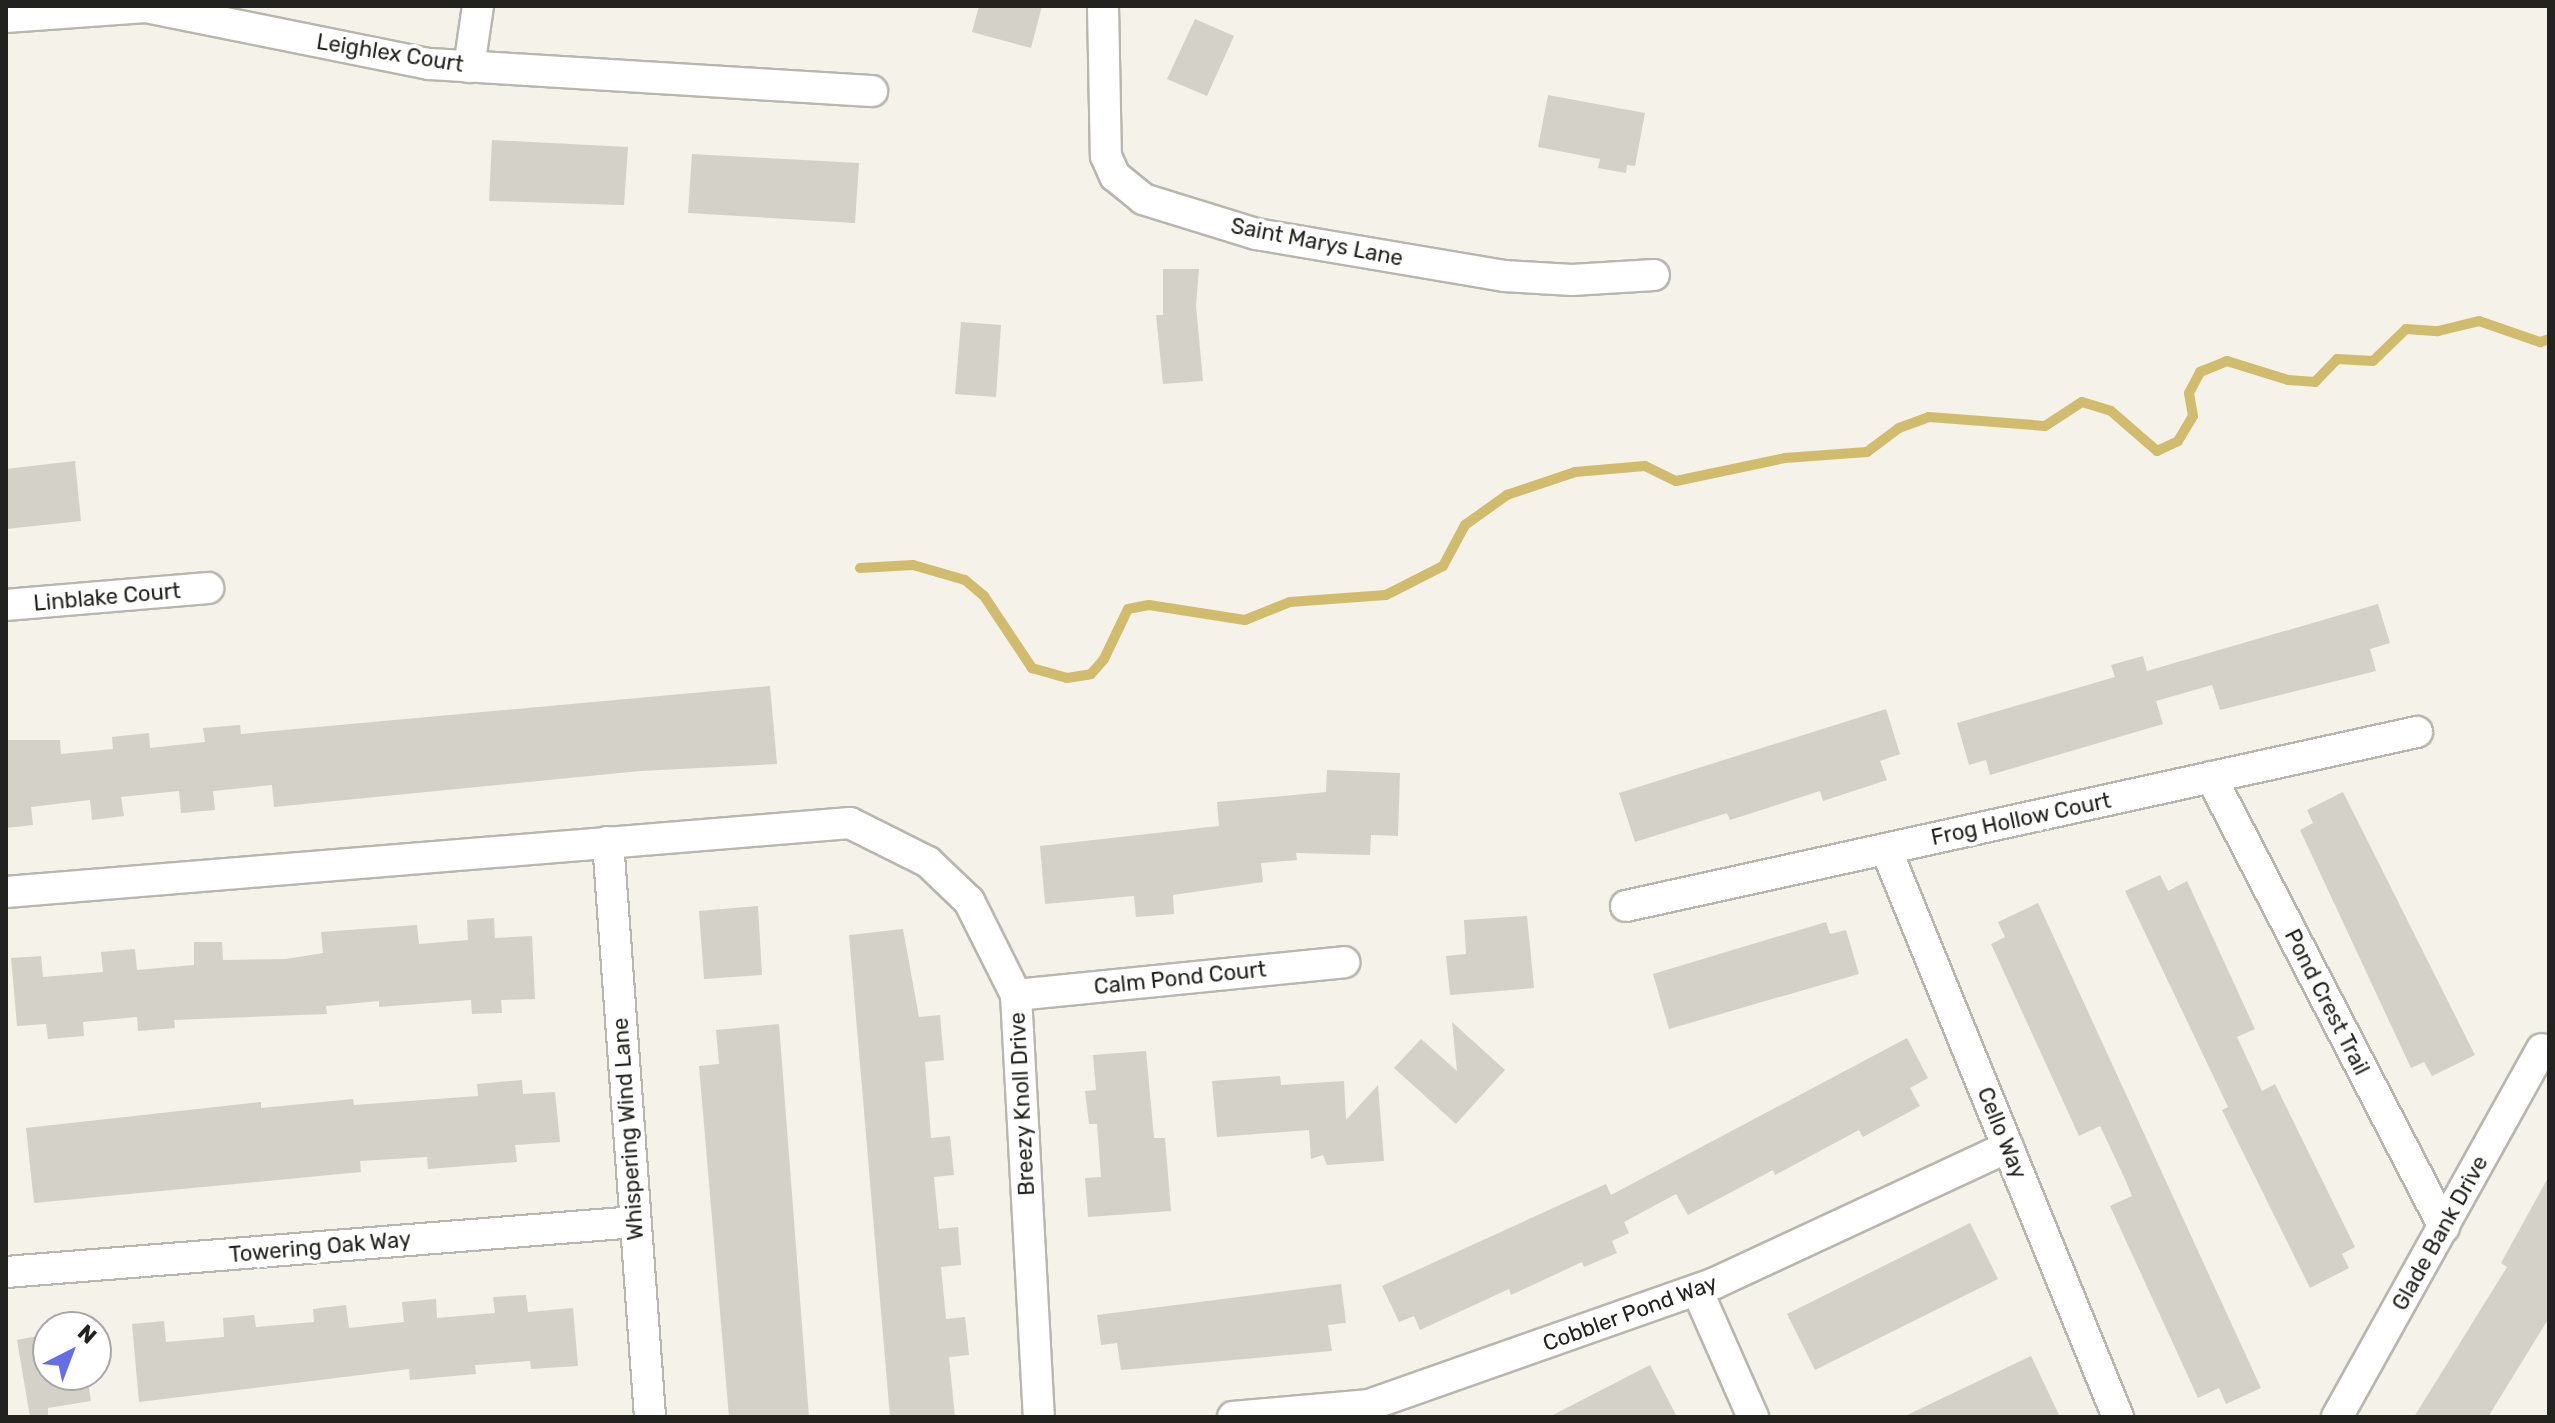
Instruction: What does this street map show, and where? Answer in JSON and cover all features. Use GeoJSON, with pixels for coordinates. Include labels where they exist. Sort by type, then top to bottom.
{"type":"FeatureCollection","features":[{"type":"Feature","properties":{"kind":"street"},"geometry":{"type":"LineString","coordinates":[[469,67],[478,6]]}},
{"type":"Feature","properties":{"kind":"street","name":"Saint Marys Lane"},"geometry":{"type":"LineString","coordinates":[[1103,6],[1106,156],[1115,176],[1143,199],[1256,234],[1504,276],[1572,280],[1654,275]]}},
{"type":"Feature","properties":{"kind":"street","name":"Leighlex Court"},"geometry":{"type":"LineString","coordinates":[[6,17],[146,7],[429,64],[872,91]]}},
{"type":"Feature","properties":{"kind":"street","name":"Linblake Court"},"geometry":{"type":"LineString","coordinates":[[6,605],[208,588]]}},
{"type":"Feature","properties":{"kind":"street","name":"Frog Hollow Court"},"geometry":{"type":"LineString","coordinates":[[1626,906],[2417,732]]}},
{"type":"Feature","properties":{"kind":"street","name":"Pond Crest Trail"},"geometry":{"type":"LineString","coordinates":[[2211,777],[2444,1227]]}},
{"type":"Feature","properties":{"kind":"street","name":"Breezy Knoll Drive"},"geometry":{"type":"LineString","coordinates":[[608,842],[850,823],[928,862],[969,901],[1016,995],[1039,1417]]}},
{"type":"Feature","properties":{"kind":"street"},"geometry":{"type":"LineString","coordinates":[[6,892],[608,842]]}},
{"type":"Feature","properties":{"kind":"street","name":"Whispering Wind Lane"},"geometry":{"type":"LineString","coordinates":[[608,842],[650,1417]]}},
{"type":"Feature","properties":{"kind":"street","name":"Cello Way"},"geometry":{"type":"LineString","coordinates":[[1886,849],[2118,1417]]}},
{"type":"Feature","properties":{"kind":"street","name":"Calm Pond Court"},"geometry":{"type":"LineString","coordinates":[[1016,995],[1344,962]]}},
{"type":"Feature","properties":{"kind":"street","name":"Glade Bank Drive"},"geometry":{"type":"LineString","coordinates":[[2337,1417],[2542,1049]]}},
{"type":"Feature","properties":{"kind":"street","name":"Cobbler Pond Way"},"geometry":{"type":"LineString","coordinates":[[1233,1417],[1371,1411],[1697,1290],[2008,1147]]}},
{"type":"Feature","properties":{"kind":"street","name":"Towering Oak Way"},"geometry":{"type":"LineString","coordinates":[[6,1272],[635,1222]]}},
{"type":"Feature","properties":{"kind":"street"},"geometry":{"type":"LineString","coordinates":[[1697,1290],[1753,1417]]}},
{"type":"Feature","properties":{"kind":"building"},"geometry":{"type":"Polygon","coordinates":[[[979,6],[1042,6],[1031,48],[972,32],[979,6]]]}},
{"type":"Feature","properties":{"kind":"building"},"geometry":{"type":"Polygon","coordinates":[[[1195,19],[1234,36],[1207,96],[1167,79],[1195,19]]]}},
{"type":"Feature","properties":{"kind":"building"},"geometry":{"type":"Polygon","coordinates":[[[1548,95],[1645,113],[1635,166],[1627,165],[1626,173],[1598,168],[1600,159],[1538,147],[1548,95]]]}},
{"type":"Feature","properties":{"kind":"building"},"geometry":{"type":"Polygon","coordinates":[[[492,140],[628,147],[624,205],[489,201],[492,140]]]}},
{"type":"Feature","properties":{"kind":"building"},"geometry":{"type":"Polygon","coordinates":[[[692,154],[859,163],[855,223],[688,213],[692,154]]]}},
{"type":"Feature","properties":{"kind":"building"},"geometry":{"type":"Polygon","coordinates":[[[1163,269],[1199,269],[1196,306],[1203,381],[1163,384],[1156,315],[1163,315],[1163,269]]]}},
{"type":"Feature","properties":{"kind":"building"},"geometry":{"type":"Polygon","coordinates":[[[961,322],[1001,325],[996,397],[955,394],[961,322]]]}},
{"type":"Feature","properties":{"kind":"building"},"geometry":{"type":"Polygon","coordinates":[[[75,461],[81,521],[6,529],[6,469],[75,461]]]}},
{"type":"Feature","properties":{"kind":"building"},"geometry":{"type":"Polygon","coordinates":[[[2378,604],[2390,643],[2370,649],[2376,671],[2220,710],[2212,685],[2156,701],[2163,724],[1990,775],[1986,760],[1969,765],[1957,723],[2115,677],[2111,665],[2143,656],[2147,671],[2378,604]]]}},
{"type":"Feature","properties":{"kind":"building"},"geometry":{"type":"Polygon","coordinates":[[[770,686],[777,764],[640,771],[274,807],[272,785],[213,791],[215,810],[181,813],[179,791],[121,797],[124,816],[92,820],[90,800],[31,807],[33,825],[6,828],[6,740],[60,740],[61,754],[113,749],[112,737],[149,733],[150,748],[205,742],[203,728],[240,725],[241,734],[770,686]]]}},
{"type":"Feature","properties":{"kind":"building"},"geometry":{"type":"Polygon","coordinates":[[[1886,709],[1900,754],[1880,761],[1887,780],[1823,801],[1820,791],[1730,820],[1727,813],[1635,842],[1619,793],[1886,709]]]}},
{"type":"Feature","properties":{"kind":"building"},"geometry":{"type":"Polygon","coordinates":[[[1327,770],[1400,773],[1398,836],[1371,835],[1370,855],[1296,853],[1297,860],[1261,863],[1263,882],[1173,895],[1174,914],[1136,917],[1134,896],[1045,904],[1040,846],[1219,826],[1217,802],[1326,792],[1327,770]]]}},
{"type":"Feature","properties":{"kind":"building"},"geometry":{"type":"Polygon","coordinates":[[[2343,792],[2475,1055],[2432,1076],[2424,1062],[2411,1068],[2300,830],[2313,823],[2307,810],[2343,792]]]}},
{"type":"Feature","properties":{"kind":"building"},"geometry":{"type":"Polygon","coordinates":[[[2160,875],[2168,891],[2187,881],[2255,1029],[2237,1037],[2262,1091],[2275,1084],[2355,1247],[2342,1254],[2349,1268],[2310,1288],[2222,1110],[2228,1107],[2125,891],[2160,875]]]}},
{"type":"Feature","properties":{"kind":"building"},"geometry":{"type":"Polygon","coordinates":[[[2038,903],[2261,1388],[2226,1404],[2219,1388],[2198,1398],[2110,1206],[2132,1196],[2125,1179],[2100,1126],[2079,1136],[1991,944],[2005,937],[1998,922],[2038,903]]]}},
{"type":"Feature","properties":{"kind":"building"},"geometry":{"type":"Polygon","coordinates":[[[758,906],[762,975],[704,979],[699,911],[758,906]]]}},
{"type":"Feature","properties":{"kind":"building"},"geometry":{"type":"Polygon","coordinates":[[[1527,916],[1534,988],[1450,995],[1446,956],[1466,954],[1464,920],[1527,916]]]}},
{"type":"Feature","properties":{"kind":"building"},"geometry":{"type":"Polygon","coordinates":[[[494,918],[495,938],[532,936],[535,999],[501,1000],[502,1013],[472,1014],[471,1000],[379,1007],[379,1001],[326,1006],[327,1014],[174,1020],[175,1028],[138,1031],[137,1017],[83,1022],[84,1036],[48,1039],[46,1024],[17,1026],[11,958],[41,956],[43,977],[103,972],[101,952],[135,949],[137,970],[194,965],[194,942],[222,942],[223,960],[286,959],[323,953],[321,932],[417,925],[419,944],[468,940],[467,920],[494,918]]]}},
{"type":"Feature","properties":{"kind":"building"},"geometry":{"type":"Polygon","coordinates":[[[1826,922],[1830,934],[1846,930],[1859,974],[1669,1029],[1653,974],[1826,922]]]}},
{"type":"Feature","properties":{"kind":"building"},"geometry":{"type":"Polygon","coordinates":[[[903,929],[919,1017],[940,1015],[944,1060],[925,1062],[931,1138],[950,1136],[954,1175],[934,1177],[939,1229],[958,1227],[961,1265],[941,1267],[946,1319],[965,1317],[969,1355],[949,1357],[955,1417],[890,1417],[849,935],[903,929]]]}},
{"type":"Feature","properties":{"kind":"building"},"geometry":{"type":"Polygon","coordinates":[[[1452,1022],[1505,1070],[1456,1124],[1394,1068],[1421,1039],[1457,1071],[1452,1022]]]}},
{"type":"Feature","properties":{"kind":"building"},"geometry":{"type":"Polygon","coordinates":[[[779,1024],[809,1417],[729,1417],[699,1066],[719,1064],[716,1030],[779,1024]]]}},
{"type":"Feature","properties":{"kind":"building"},"geometry":{"type":"Polygon","coordinates":[[[1907,1038],[1928,1078],[1910,1088],[1920,1106],[1863,1137],[1859,1130],[1775,1175],[1773,1170],[1688,1215],[1676,1194],[1624,1222],[1629,1233],[1612,1241],[1617,1253],[1584,1267],[1582,1262],[1511,1295],[1509,1289],[1420,1330],[1414,1316],[1399,1322],[1382,1286],[1606,1184],[1611,1195],[1907,1038]]]}},
{"type":"Feature","properties":{"kind":"building"},"geometry":{"type":"Polygon","coordinates":[[[1146,1051],[1154,1138],[1165,1138],[1171,1211],[1088,1217],[1085,1178],[1101,1177],[1097,1124],[1089,1124],[1085,1091],[1096,1090],[1093,1055],[1146,1051]]]}},
{"type":"Feature","properties":{"kind":"building"},"geometry":{"type":"Polygon","coordinates":[[[1280,1076],[1281,1085],[1344,1081],[1346,1120],[1378,1085],[1384,1161],[1327,1165],[1323,1155],[1311,1159],[1309,1130],[1217,1137],[1212,1081],[1280,1076]]]}},
{"type":"Feature","properties":{"kind":"building"},"geometry":{"type":"Polygon","coordinates":[[[522,1080],[523,1094],[555,1092],[560,1142],[515,1145],[517,1162],[428,1169],[427,1157],[360,1161],[361,1172],[34,1203],[26,1128],[261,1102],[261,1108],[353,1099],[354,1105],[478,1096],[477,1084],[522,1080]]]}},
{"type":"Feature","properties":{"kind":"building"},"geometry":{"type":"Polygon","coordinates":[[[2549,1176],[2549,1318],[2488,1417],[2414,1417],[2507,1267],[2501,1263],[2549,1176]]]}},
{"type":"Feature","properties":{"kind":"building"},"geometry":{"type":"Polygon","coordinates":[[[1970,1223],[1998,1279],[1815,1370],[1787,1314],[1970,1223]]]}},
{"type":"Feature","properties":{"kind":"building"},"geometry":{"type":"Polygon","coordinates":[[[1341,1284],[1346,1323],[1328,1325],[1332,1351],[1121,1370],[1117,1343],[1101,1345],[1097,1315],[1341,1284]]]}},
{"type":"Feature","properties":{"kind":"building"},"geometry":{"type":"Polygon","coordinates":[[[526,1295],[528,1312],[573,1308],[578,1366],[531,1369],[530,1361],[475,1365],[476,1374],[410,1380],[409,1369],[139,1402],[132,1324],[164,1321],[166,1342],[224,1337],[223,1318],[254,1315],[256,1327],[314,1322],[313,1309],[346,1305],[349,1328],[404,1322],[402,1302],[436,1299],[437,1318],[495,1313],[493,1297],[526,1295]]]}},
{"type":"Feature","properties":{"kind":"building"},"geometry":{"type":"Polygon","coordinates":[[[32,1337],[32,1391],[89,1391],[91,1401],[48,1408],[48,1417],[30,1417],[17,1340],[32,1337]]]}},
{"type":"Feature","properties":{"kind":"building"},"geometry":{"type":"Polygon","coordinates":[[[2031,1356],[2060,1417],[1903,1417],[2031,1356]]]}},
{"type":"Feature","properties":{"kind":"building"},"geometry":{"type":"Polygon","coordinates":[[[1650,1365],[1677,1417],[1549,1417],[1650,1365]]]}},
{"type":"Feature","properties":{"kind":"waterway"},"geometry":{"type":"LineString","coordinates":[[860,568],[913,565],[965,580],[984,596],[1032,668],[1067,678],[1091,674],[1104,659],[1128,609],[1149,605],[1245,620],[1290,602],[1386,595],[1443,566],[1465,525],[1507,495],[1575,472],[1645,466],[1676,481],[1785,458],[1867,452],[1899,428],[1929,417],[2045,426],[2082,402],[2111,411],[2157,451],[2178,441],[2193,416],[2189,393],[2200,372],[2227,361],[2288,380],[2315,382],[2337,359],[2373,361],[2406,329],[2438,331],[2479,321],[2540,342],[2549,339]]}}]}
